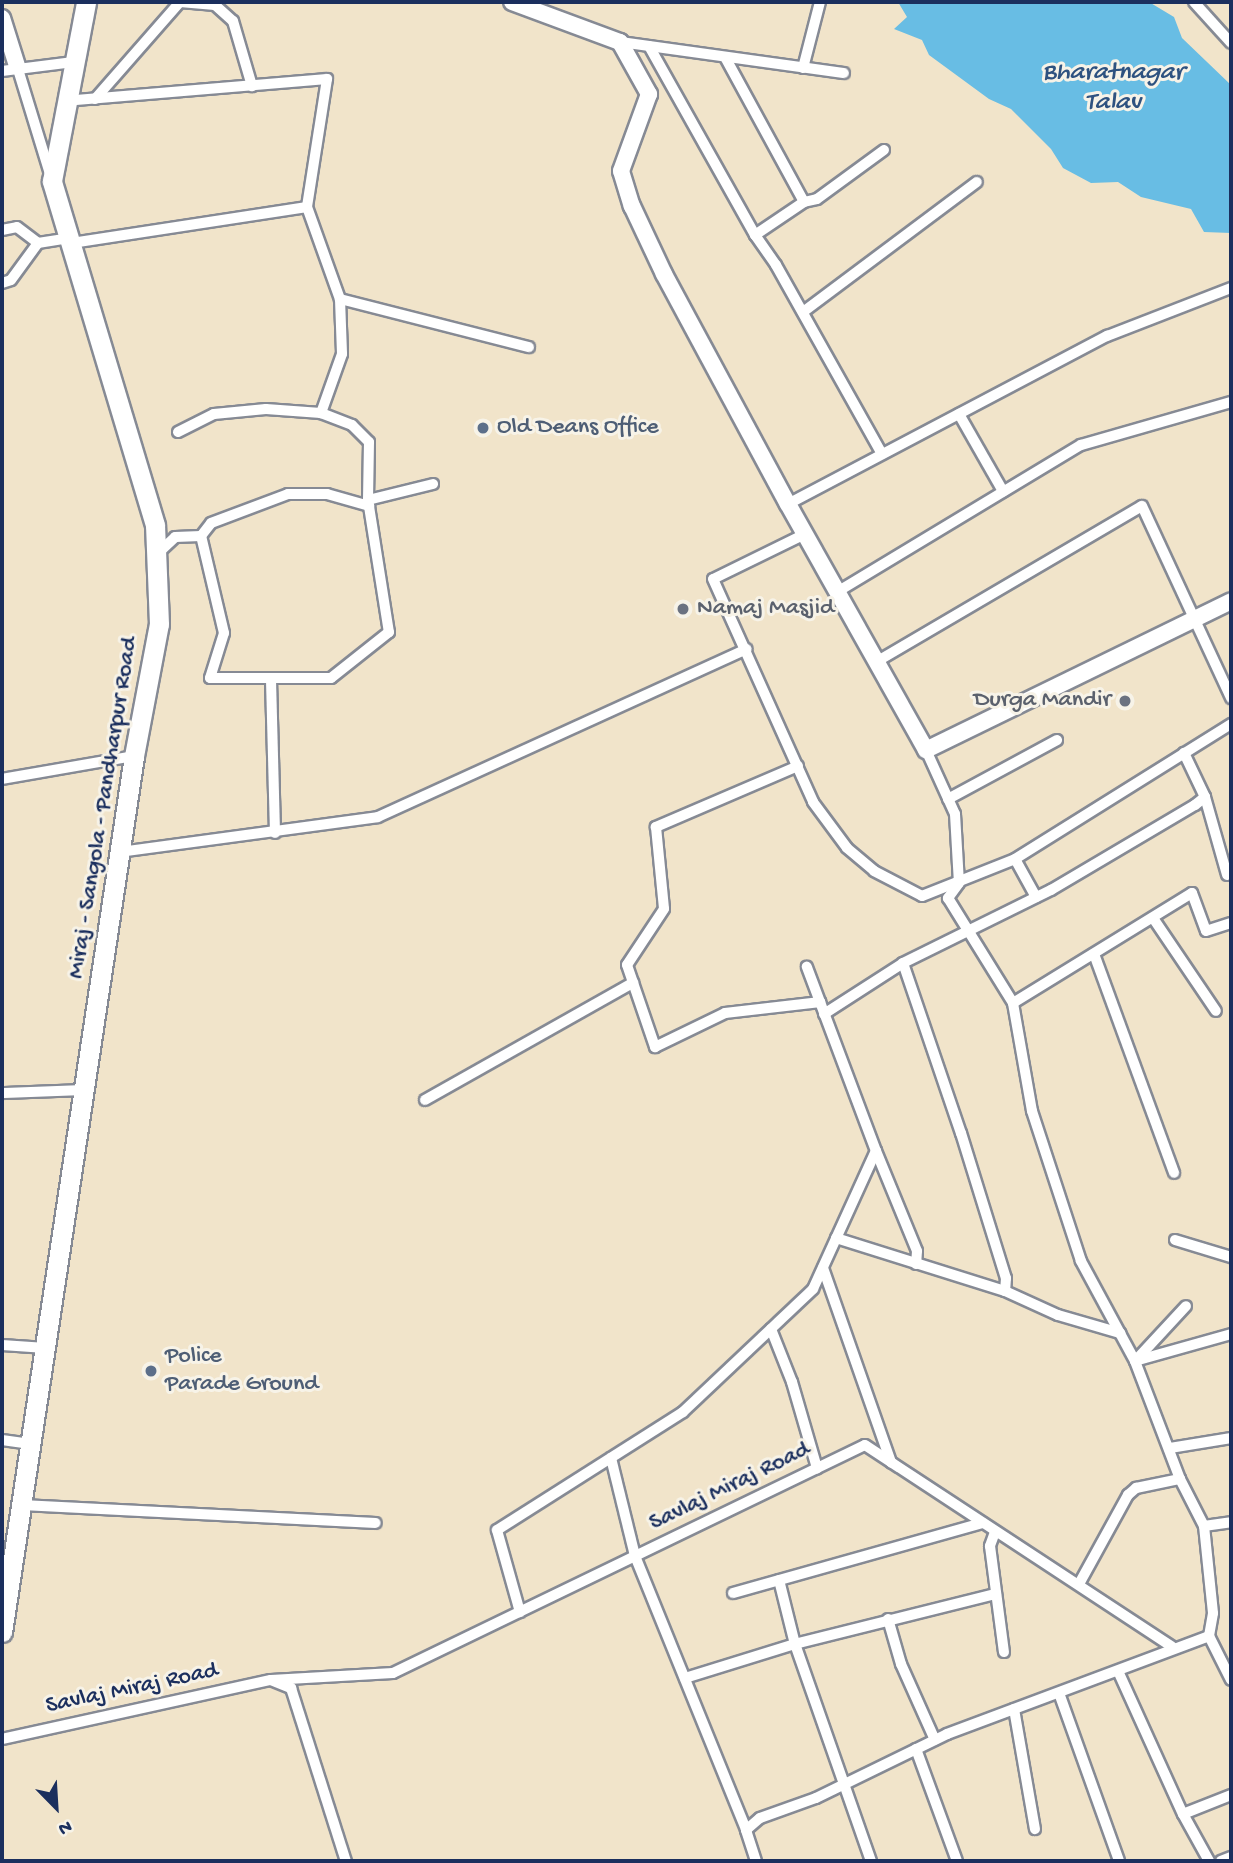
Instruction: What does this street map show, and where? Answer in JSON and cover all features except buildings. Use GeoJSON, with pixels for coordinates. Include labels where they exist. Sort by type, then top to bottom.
{"type":"FeatureCollection","features":[{"type":"Feature","properties":{"kind":"highway","name":"Miraj - Sangola - Pandharpur Road"},"geometry":{"type":"LineString","coordinates":[[2,1632],[10,1533],[22,1505],[134,756],[159,624],[155,525],[52,181],[64,101],[86,2]]}},
{"type":"Feature","properties":{"kind":"street"},"geometry":{"type":"LineString","coordinates":[[95,99],[180,2],[215,5],[233,21],[252,86]]}},
{"type":"Feature","properties":{"kind":"street"},"geometry":{"type":"LineString","coordinates":[[512,2],[620,42],[844,74]]}},
{"type":"Feature","properties":{"kind":"street"},"geometry":{"type":"LineString","coordinates":[[803,68],[820,2]]}},
{"type":"Feature","properties":{"kind":"street"},"geometry":{"type":"LineString","coordinates":[[1194,2],[1231,43]]}},
{"type":"Feature","properties":{"kind":"street"},"geometry":{"type":"LineString","coordinates":[[2,18],[9,69],[52,181]]}},
{"type":"Feature","properties":{"kind":"street"},"geometry":{"type":"LineString","coordinates":[[620,42],[649,94],[621,171],[632,206],[788,504],[926,750],[955,814],[959,883],[948,898],[1013,1003],[1032,1111],[1081,1261],[1135,1361],[1180,1479],[1204,1526],[1213,1612],[1209,1636],[1228,1667],[1231,1680]]}},
{"type":"Feature","properties":{"kind":"street"},"geometry":{"type":"LineString","coordinates":[[649,46],[882,454]]}},
{"type":"Feature","properties":{"kind":"street"},"geometry":{"type":"LineString","coordinates":[[725,57],[804,202]]}},
{"type":"Feature","properties":{"kind":"street"},"geometry":{"type":"LineString","coordinates":[[9,69],[73,61]]}},
{"type":"Feature","properties":{"kind":"street"},"geometry":{"type":"LineString","coordinates":[[64,101],[327,79],[307,207],[341,299],[342,354],[321,413]]}},
{"type":"Feature","properties":{"kind":"street"},"geometry":{"type":"LineString","coordinates":[[755,235],[804,202],[817,199],[884,150]]}},
{"type":"Feature","properties":{"kind":"street"},"geometry":{"type":"LineString","coordinates":[[803,312],[977,181]]}},
{"type":"Feature","properties":{"kind":"street"},"geometry":{"type":"LineString","coordinates":[[2,230],[17,226],[38,243],[72,241],[307,207]]}},
{"type":"Feature","properties":{"kind":"street"},"geometry":{"type":"LineString","coordinates":[[2,283],[11,280],[38,243]]}},
{"type":"Feature","properties":{"kind":"street"},"geometry":{"type":"LineString","coordinates":[[788,504],[1107,336],[1231,288]]}},
{"type":"Feature","properties":{"kind":"street"},"geometry":{"type":"LineString","coordinates":[[341,299],[529,347]]}},
{"type":"Feature","properties":{"kind":"street"},"geometry":{"type":"LineString","coordinates":[[837,592],[1081,444],[1231,402]]}},
{"type":"Feature","properties":{"kind":"street"},"geometry":{"type":"LineString","coordinates":[[178,432],[214,414],[266,409],[321,413],[352,425],[369,442],[369,503],[389,632],[331,678],[210,678],[224,633],[201,536]]}},
{"type":"Feature","properties":{"kind":"street"},"geometry":{"type":"LineString","coordinates":[[959,414],[1003,491]]}},
{"type":"Feature","properties":{"kind":"street"},"geometry":{"type":"LineString","coordinates":[[201,536],[211,523],[288,494],[327,494],[369,503],[433,484]]}},
{"type":"Feature","properties":{"kind":"street"},"geometry":{"type":"LineString","coordinates":[[876,662],[1142,506],[1231,697]]}},
{"type":"Feature","properties":{"kind":"street"},"geometry":{"type":"LineString","coordinates":[[805,534],[713,579],[813,802],[848,848],[874,871],[922,896],[1014,859],[1231,724]]}},
{"type":"Feature","properties":{"kind":"street"},"geometry":{"type":"LineString","coordinates":[[156,555],[175,537],[201,536]]}},
{"type":"Feature","properties":{"kind":"street"},"geometry":{"type":"LineString","coordinates":[[926,750],[1231,601]]}},
{"type":"Feature","properties":{"kind":"street"},"geometry":{"type":"LineString","coordinates":[[120,852],[378,817],[746,649]]}},
{"type":"Feature","properties":{"kind":"street"},"geometry":{"type":"LineString","coordinates":[[271,680],[275,833]]}},
{"type":"Feature","properties":{"kind":"street"},"geometry":{"type":"LineString","coordinates":[[948,799],[1057,740]]}},
{"type":"Feature","properties":{"kind":"street"},"geometry":{"type":"LineString","coordinates":[[1184,753],[1205,797],[1227,875]]}},
{"type":"Feature","properties":{"kind":"street"},"geometry":{"type":"LineString","coordinates":[[2,779],[134,756]]}},
{"type":"Feature","properties":{"kind":"street"},"geometry":{"type":"LineString","coordinates":[[798,766],[656,827],[664,909],[627,965],[655,1047],[725,1013],[820,1002]]}},
{"type":"Feature","properties":{"kind":"street"},"geometry":{"type":"LineString","coordinates":[[824,1014],[903,963],[1036,897],[1205,797]]}},
{"type":"Feature","properties":{"kind":"street"},"geometry":{"type":"LineString","coordinates":[[1014,859],[1036,897]]}},
{"type":"Feature","properties":{"kind":"street"},"geometry":{"type":"LineString","coordinates":[[1013,1003],[1192,893],[1206,932],[1231,923]]}},
{"type":"Feature","properties":{"kind":"street"},"geometry":{"type":"LineString","coordinates":[[1153,918],[1216,1011]]}},
{"type":"Feature","properties":{"kind":"street"},"geometry":{"type":"LineString","coordinates":[[1094,954],[1174,1173]]}},
{"type":"Feature","properties":{"kind":"street"},"geometry":{"type":"LineString","coordinates":[[903,963],[965,1146],[1006,1278],[1005,1291]]}},
{"type":"Feature","properties":{"kind":"street"},"geometry":{"type":"LineString","coordinates":[[807,967],[876,1151],[917,1251],[916,1264]]}},
{"type":"Feature","properties":{"kind":"street"},"geometry":{"type":"LineString","coordinates":[[425,1100],[633,983]]}},
{"type":"Feature","properties":{"kind":"street"},"geometry":{"type":"LineString","coordinates":[[2,1093],[85,1090]]}},
{"type":"Feature","properties":{"kind":"street"},"geometry":{"type":"LineString","coordinates":[[520,1612],[497,1530],[683,1412],[813,1289],[876,1151]]}},
{"type":"Feature","properties":{"kind":"street"},"geometry":{"type":"LineString","coordinates":[[836,1238],[1005,1291],[1058,1315],[1120,1333]]}},
{"type":"Feature","properties":{"kind":"street"},"geometry":{"type":"LineString","coordinates":[[1175,1240],[1231,1257]]}},
{"type":"Feature","properties":{"kind":"street"},"geometry":{"type":"LineString","coordinates":[[823,1268],[891,1462]]}},
{"type":"Feature","properties":{"kind":"street"},"geometry":{"type":"LineString","coordinates":[[1135,1361],[1186,1306]]}},
{"type":"Feature","properties":{"kind":"street"},"geometry":{"type":"LineString","coordinates":[[771,1329],[792,1382],[817,1468]]}},
{"type":"Feature","properties":{"kind":"street"},"geometry":{"type":"LineString","coordinates":[[1135,1361],[1231,1334]]}},
{"type":"Feature","properties":{"kind":"street"},"geometry":{"type":"LineString","coordinates":[[2,1345],[46,1348]]}},
{"type":"Feature","properties":{"kind":"street"},"geometry":{"type":"LineString","coordinates":[[1170,1448],[1231,1438]]}},
{"type":"Feature","properties":{"kind":"street"},"geometry":{"type":"LineString","coordinates":[[2,1440],[31,1444]]}},
{"type":"Feature","properties":{"kind":"street","name":"Savlaj Miraj Road"},"geometry":{"type":"LineString","coordinates":[[2,1739],[271,1680],[393,1673],[865,1445],[1172,1647]]}},
{"type":"Feature","properties":{"kind":"street"},"geometry":{"type":"LineString","coordinates":[[611,1458],[635,1556],[746,1830],[756,1861]]}},
{"type":"Feature","properties":{"kind":"street"},"geometry":{"type":"LineString","coordinates":[[1079,1584],[1128,1495],[1180,1479]]}},
{"type":"Feature","properties":{"kind":"street"},"geometry":{"type":"LineString","coordinates":[[22,1505],[376,1523]]}},
{"type":"Feature","properties":{"kind":"street"},"geometry":{"type":"LineString","coordinates":[[733,1593],[982,1522]]}},
{"type":"Feature","properties":{"kind":"street"},"geometry":{"type":"LineString","coordinates":[[1204,1526],[1231,1522]]}},
{"type":"Feature","properties":{"kind":"street"},"geometry":{"type":"LineString","coordinates":[[995,1532],[990,1546],[1004,1651]]}},
{"type":"Feature","properties":{"kind":"street"},"geometry":{"type":"LineString","coordinates":[[779,1580],[795,1644],[871,1861]]}},
{"type":"Feature","properties":{"kind":"street"},"geometry":{"type":"LineString","coordinates":[[685,1678],[795,1644],[996,1594]]}},
{"type":"Feature","properties":{"kind":"street"},"geometry":{"type":"LineString","coordinates":[[888,1619],[901,1664],[935,1740]]}},
{"type":"Feature","properties":{"kind":"street"},"geometry":{"type":"LineString","coordinates":[[746,1830],[760,1818],[844,1784],[935,1740],[1118,1671],[1172,1647],[1209,1636]]}},
{"type":"Feature","properties":{"kind":"street"},"geometry":{"type":"LineString","coordinates":[[1118,1671],[1183,1814],[1209,1861]]}},
{"type":"Feature","properties":{"kind":"street"},"geometry":{"type":"LineString","coordinates":[[271,1680],[291,1688],[346,1861]]}},
{"type":"Feature","properties":{"kind":"street"},"geometry":{"type":"LineString","coordinates":[[1059,1693],[1119,1861]]}},
{"type":"Feature","properties":{"kind":"street"},"geometry":{"type":"LineString","coordinates":[[1014,1709],[1035,1829]]}},
{"type":"Feature","properties":{"kind":"street"},"geometry":{"type":"LineString","coordinates":[[916,1749],[957,1861]]}},
{"type":"Feature","properties":{"kind":"street"},"geometry":{"type":"LineString","coordinates":[[1183,1814],[1231,1795]]}},
{"type":"Feature","properties":{"kind":"street"},"geometry":{"type":"LineString","coordinates":[[1221,1861],[1231,1857]]}},
{"type":"Feature","properties":{"kind":"water","name":"Bharatnagar Talav"},"geometry":{"type":"Polygon","coordinates":[[[898,2],[1149,2],[1174,17],[1182,38],[1231,85],[1231,233],[1204,232],[1191,209],[1141,197],[1118,182],[1091,183],[1063,168],[1051,149],[1011,109],[989,99],[929,55],[922,40],[894,29],[907,17],[898,2]]]}},
{"type":"Feature","properties":{"kind":"place","name":"Old Deans Office"},"geometry":{"type":"Point","coordinates":[483,428]}},
{"type":"Feature","properties":{"kind":"place","name":"Namaj Masjid"},"geometry":{"type":"Point","coordinates":[683,609]}},
{"type":"Feature","properties":{"kind":"place","name":"Durga Mandir"},"geometry":{"type":"Point","coordinates":[1125,701]}},
{"type":"Feature","properties":{"kind":"place","name":"Police Parade Ground"},"geometry":{"type":"Point","coordinates":[151,1371]}}]}
